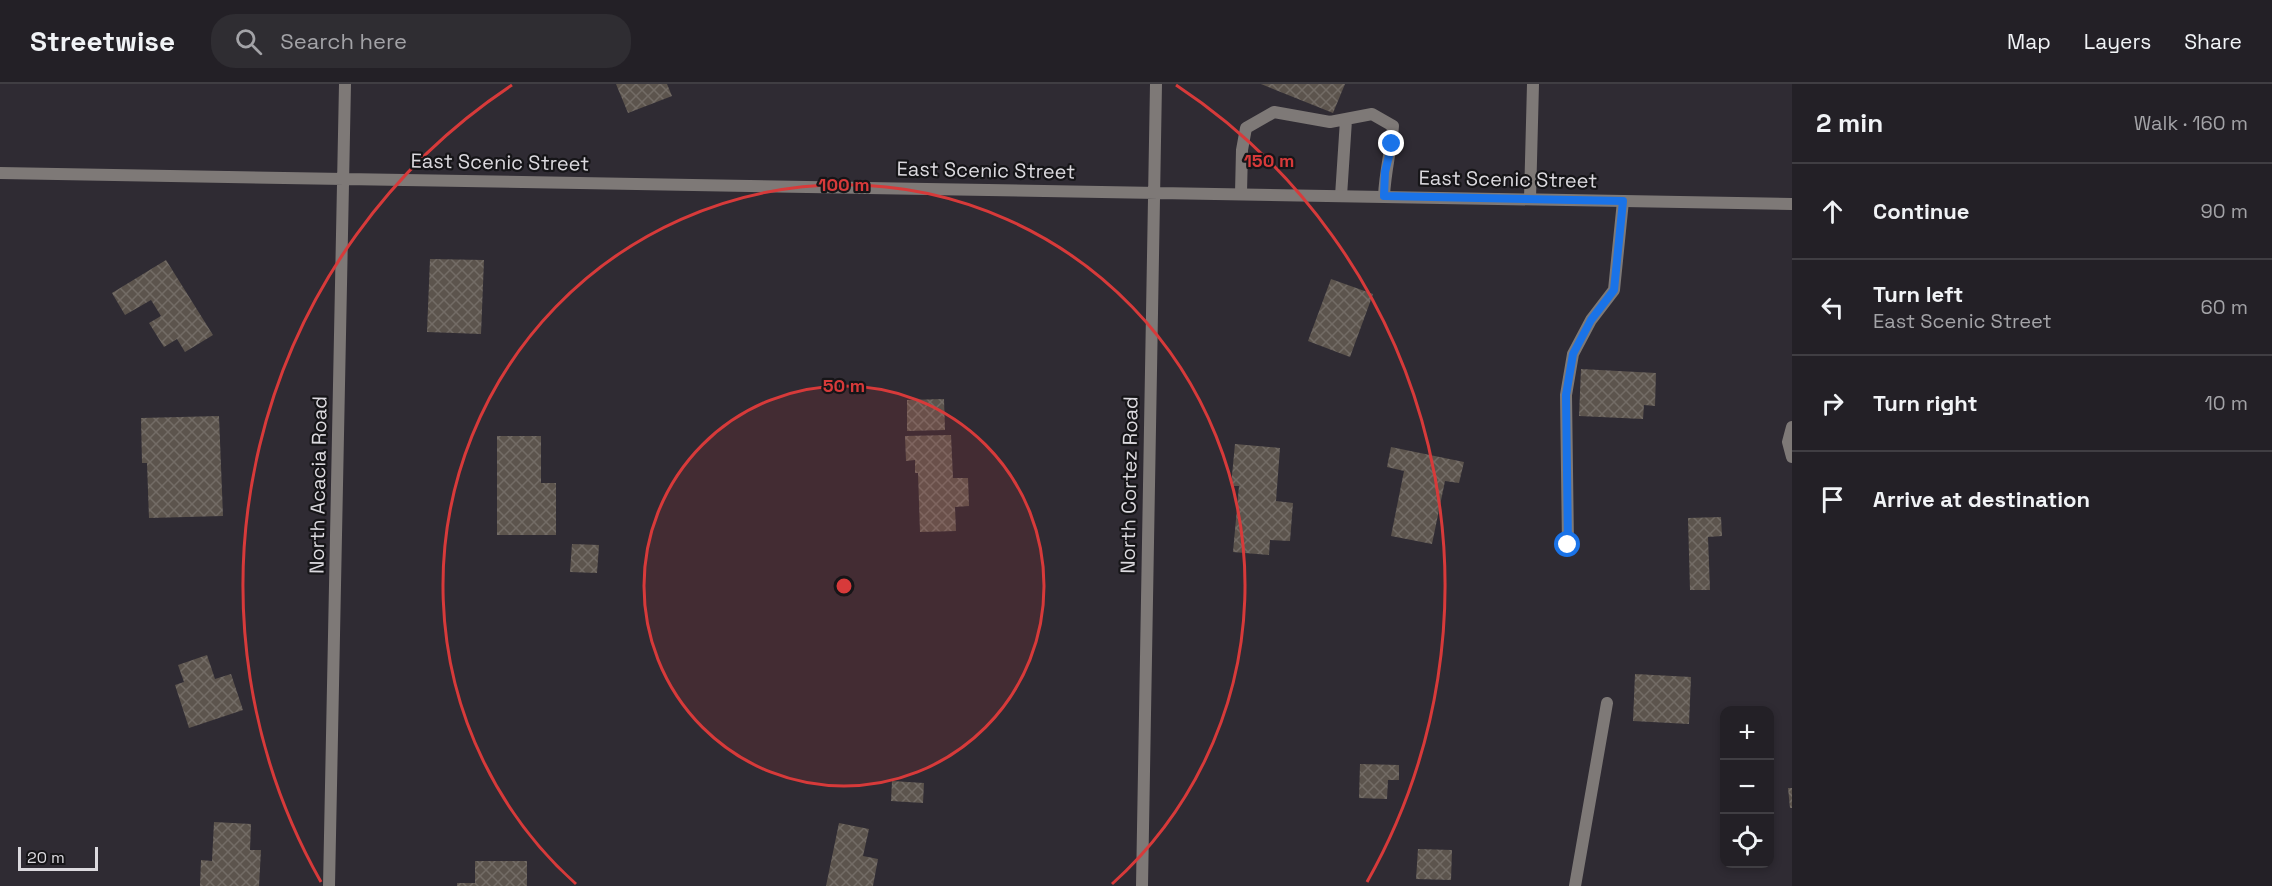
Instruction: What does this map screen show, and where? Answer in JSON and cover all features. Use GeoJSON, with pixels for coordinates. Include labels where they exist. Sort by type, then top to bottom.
{"type":"FeatureCollection","features":[{"type":"Feature","properties":{"kind":"street","name":"North Acacia Road"},"geometry":{"type":"LineString","coordinates":[[329,886],[345,84]]}},
{"type":"Feature","properties":{"kind":"street","name":"North Cortez Road"},"geometry":{"type":"LineString","coordinates":[[1142,886],[1156,84]]}},
{"type":"Feature","properties":{"kind":"street"},"geometry":{"type":"LineString","coordinates":[[1530,199],[1533,84]]}},
{"type":"Feature","properties":{"kind":"street"},"geometry":{"type":"LineString","coordinates":[[1241,194],[1242,150],[1246,128],[1274,112],[1330,122],[1372,114],[1393,126],[1392,144],[1385,172],[1384,196]]}},
{"type":"Feature","properties":{"kind":"street"},"geometry":{"type":"LineString","coordinates":[[1341,196],[1346,120]]}},
{"type":"Feature","properties":{"kind":"street","name":"East Scenic Street"},"geometry":{"type":"LineString","coordinates":[[0,173],[1792,204]]}},
{"type":"Feature","properties":{"kind":"street"},"geometry":{"type":"LineString","coordinates":[[1568,545],[1566,395],[1573,354],[1591,320],[1614,290],[1623,201]]}},
{"type":"Feature","properties":{"kind":"street"},"geometry":{"type":"LineString","coordinates":[[1792,427],[1788,442],[1792,457]]}},
{"type":"Feature","properties":{"kind":"street"},"geometry":{"type":"LineString","coordinates":[[1575,886],[1606,703]]}},
{"type":"Feature","properties":{"kind":"building"},"geometry":{"type":"Polygon","coordinates":[[[616,84],[667,84],[672,96],[628,113],[616,84]]]}},
{"type":"Feature","properties":{"kind":"building"},"geometry":{"type":"Polygon","coordinates":[[[1261,84],[1345,84],[1333,113],[1261,84]]]}},
{"type":"Feature","properties":{"kind":"building"},"geometry":{"type":"Polygon","coordinates":[[[430,259],[484,260],[481,334],[427,332],[430,259]]]}},
{"type":"Feature","properties":{"kind":"building"},"geometry":{"type":"Polygon","coordinates":[[[166,260],[213,335],[185,352],[177,339],[164,347],[149,323],[161,316],[151,300],[125,315],[112,293],[166,260]]]}},
{"type":"Feature","properties":{"kind":"building"},"geometry":{"type":"Polygon","coordinates":[[[1331,279],[1373,294],[1350,357],[1308,341],[1331,279]]]}},
{"type":"Feature","properties":{"kind":"building"},"geometry":{"type":"Polygon","coordinates":[[[1581,369],[1656,373],[1655,406],[1644,405],[1643,419],[1579,416],[1581,369]]]}},
{"type":"Feature","properties":{"kind":"building"},"geometry":{"type":"Polygon","coordinates":[[[944,399],[945,430],[907,431],[907,400],[944,399]]]}},
{"type":"Feature","properties":{"kind":"building"},"geometry":{"type":"Polygon","coordinates":[[[219,416],[223,516],[149,518],[147,463],[142,463],[141,418],[219,416]]]}},
{"type":"Feature","properties":{"kind":"building"},"geometry":{"type":"Polygon","coordinates":[[[951,435],[953,478],[968,478],[969,506],[955,507],[956,531],[920,532],[918,473],[915,473],[915,460],[906,461],[905,436],[951,435]]]}},
{"type":"Feature","properties":{"kind":"building"},"geometry":{"type":"Polygon","coordinates":[[[497,436],[541,436],[541,483],[556,483],[556,535],[497,535],[497,436]]]}},
{"type":"Feature","properties":{"kind":"building"},"geometry":{"type":"Polygon","coordinates":[[[1235,444],[1280,448],[1276,501],[1293,503],[1290,541],[1270,540],[1269,555],[1233,552],[1239,486],[1231,486],[1235,444]]]}},
{"type":"Feature","properties":{"kind":"building"},"geometry":{"type":"Polygon","coordinates":[[[1391,447],[1464,462],[1459,483],[1445,481],[1432,544],[1391,536],[1404,471],[1387,467],[1391,447]]]}},
{"type":"Feature","properties":{"kind":"building"},"geometry":{"type":"Polygon","coordinates":[[[1721,517],[1722,536],[1708,537],[1710,590],[1690,590],[1688,518],[1721,517]]]}},
{"type":"Feature","properties":{"kind":"building"},"geometry":{"type":"Polygon","coordinates":[[[572,544],[599,545],[597,573],[570,572],[572,544]]]}},
{"type":"Feature","properties":{"kind":"building"},"geometry":{"type":"Polygon","coordinates":[[[207,655],[215,679],[231,674],[243,710],[189,728],[175,685],[184,682],[178,665],[207,655]]]}},
{"type":"Feature","properties":{"kind":"building"},"geometry":{"type":"Polygon","coordinates":[[[1635,674],[1691,677],[1689,724],[1633,721],[1635,674]]]}},
{"type":"Feature","properties":{"kind":"building"},"geometry":{"type":"Polygon","coordinates":[[[1360,764],[1399,765],[1399,780],[1388,780],[1387,799],[1359,798],[1360,764]]]}},
{"type":"Feature","properties":{"kind":"building"},"geometry":{"type":"Polygon","coordinates":[[[892,781],[924,783],[923,803],[891,801],[892,781]]]}},
{"type":"Feature","properties":{"kind":"building"},"geometry":{"type":"Polygon","coordinates":[[[1788,788],[1792,788],[1792,808],[1790,808],[1788,788]]]}},
{"type":"Feature","properties":{"kind":"building"},"geometry":{"type":"Polygon","coordinates":[[[214,822],[251,824],[250,850],[261,850],[259,886],[200,886],[201,860],[212,861],[214,822]]]}},
{"type":"Feature","properties":{"kind":"building"},"geometry":{"type":"Polygon","coordinates":[[[839,823],[869,829],[863,856],[878,859],[873,886],[826,886],[839,823]]]}},
{"type":"Feature","properties":{"kind":"building"},"geometry":{"type":"Polygon","coordinates":[[[1418,849],[1452,850],[1451,880],[1416,879],[1418,849]]]}},
{"type":"Feature","properties":{"kind":"building"},"geometry":{"type":"Polygon","coordinates":[[[475,861],[527,861],[527,886],[457,886],[457,883],[475,883],[475,861]]]}},
{"type":"Feature","properties":{"kind":"route"},"geometry":{"type":"LineString","coordinates":[[1392,144],[1385,172],[1384,196],[1623,201],[1614,290],[1591,320],[1573,354],[1566,395],[1568,545]]}}]}
